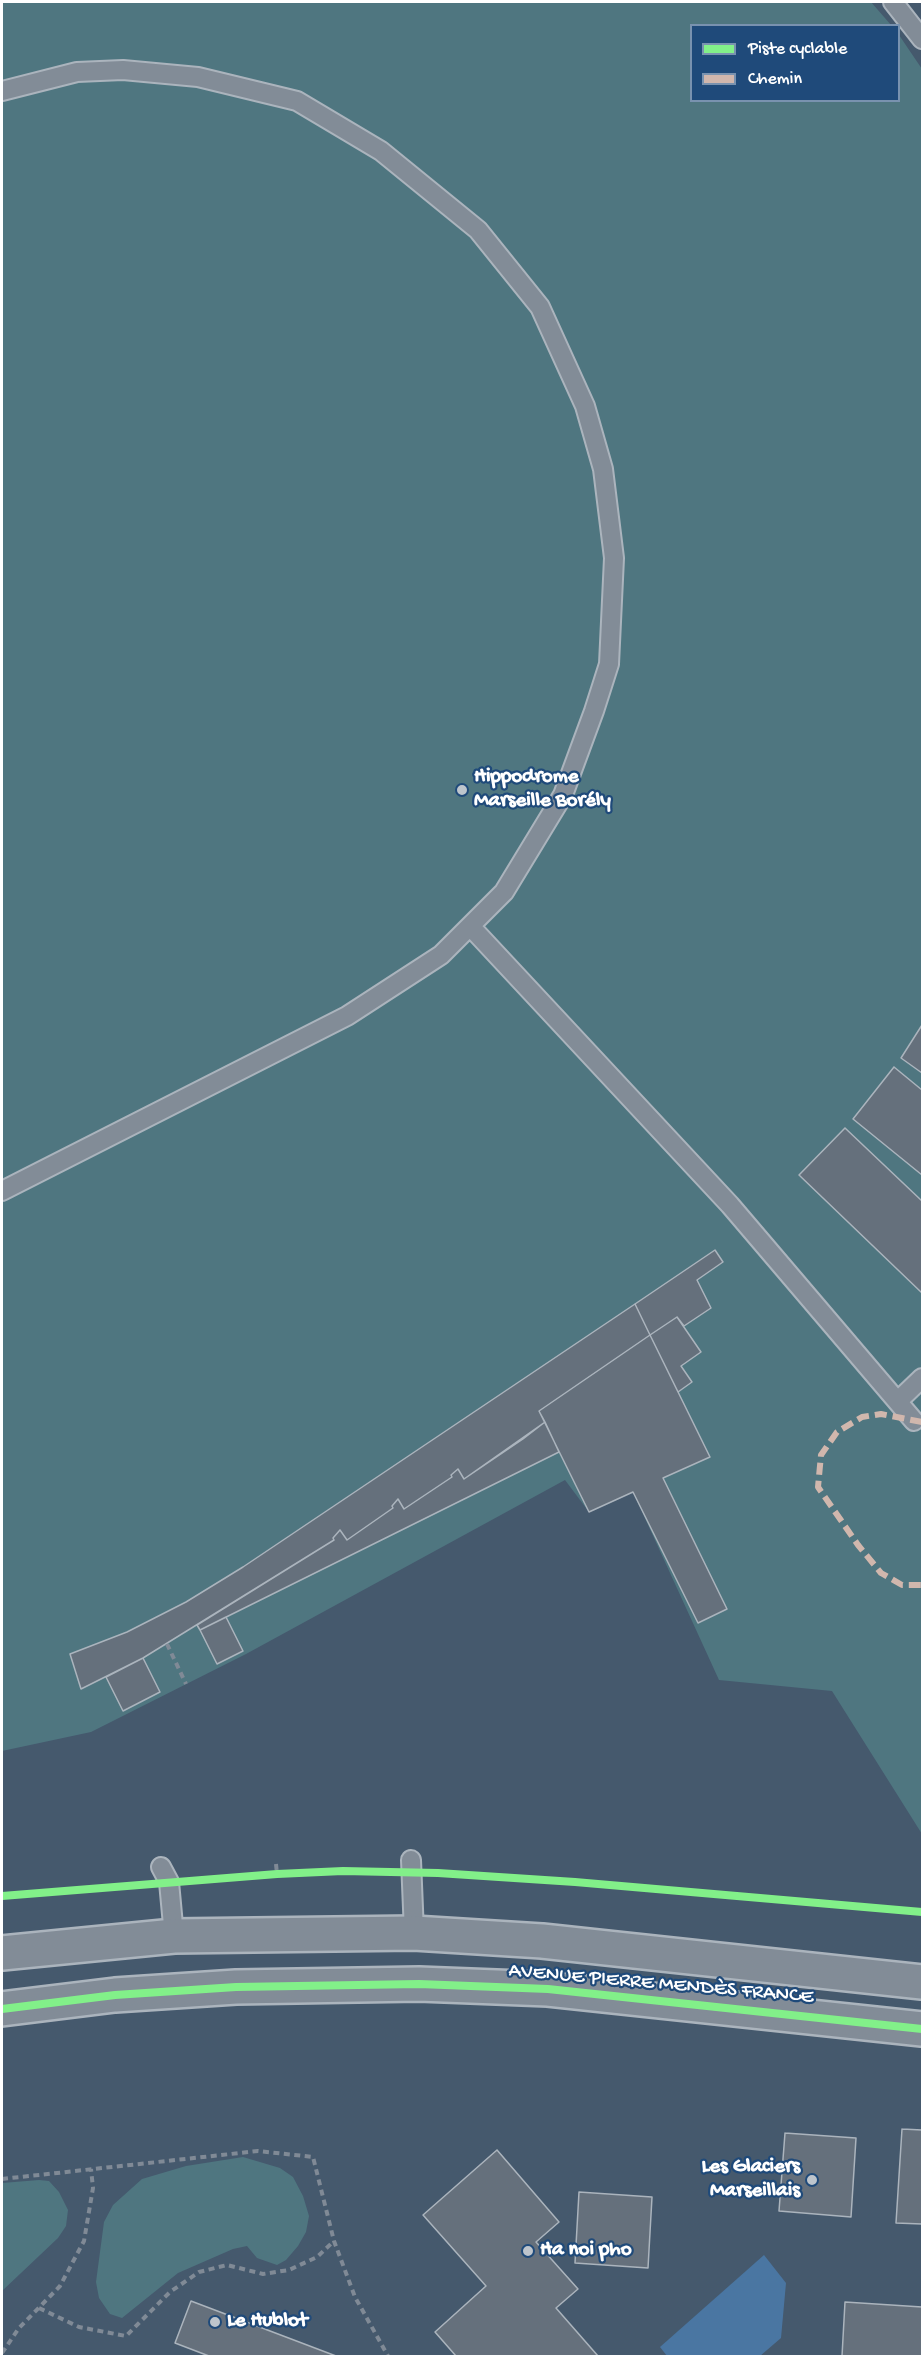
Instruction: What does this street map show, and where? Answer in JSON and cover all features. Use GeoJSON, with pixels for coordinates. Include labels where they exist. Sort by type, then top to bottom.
{"type":"FeatureCollection","features":[{"type":"Feature","properties":{"kind":"street","name":"AVENUE PIERRE MENDÈS FRANCE"},"geometry":{"type":"LineString","coordinates":[[2,1953],[174,1936],[414,1933],[542,1941],[922,1982]]}},
{"type":"Feature","properties":{"kind":"street","name":"AVENUE PIERRE MENDÈS FRANCE"},"geometry":{"type":"LineString","coordinates":[[2,2009],[115,1995],[236,1987],[419,1984],[548,1989],[922,2029]]}},
{"type":"Feature","properties":{"kind":"lane"},"geometry":{"type":"LineString","coordinates":[[893,2],[922,39]]}},
{"type":"Feature","properties":{"kind":"lane"},"geometry":{"type":"LineString","coordinates":[[2,91],[77,72],[123,70],[198,77],[297,101],[381,151],[477,230],[540,307],[585,406],[603,469],[614,558],[609,664],[562,795],[504,892],[441,955],[347,1016],[2,1191]]}},
{"type":"Feature","properties":{"kind":"lane"},"geometry":{"type":"LineString","coordinates":[[470,926],[730,1205],[914,1421]]}},
{"type":"Feature","properties":{"kind":"lane"},"geometry":{"type":"LineString","coordinates":[[898,1401],[922,1378]]}},
{"type":"Feature","properties":{"kind":"lane"},"geometry":{"type":"LineString","coordinates":[[411,1860],[414,1933]]}},
{"type":"Feature","properties":{"kind":"lane"},"geometry":{"type":"LineString","coordinates":[[161,1868],[169,1882],[174,1936]]}},
{"type":"Feature","properties":{"kind":"path"},"geometry":{"type":"LineString","coordinates":[[167,1644],[186,1684]]}},
{"type":"Feature","properties":{"kind":"path"},"geometry":{"type":"LineString","coordinates":[[276,1864],[277,1874]]}},
{"type":"Feature","properties":{"kind":"path"},"geometry":{"type":"LineString","coordinates":[[266,1875],[288,1873]]}},
{"type":"Feature","properties":{"kind":"path"},"geometry":{"type":"LineString","coordinates":[[2,2179],[258,2151],[314,2157],[334,2241],[355,2297],[388,2356]]}},
{"type":"Feature","properties":{"kind":"path"},"geometry":{"type":"LineString","coordinates":[[2,2353],[19,2328],[60,2286],[84,2241],[93,2188],[91,2169]]}},
{"type":"Feature","properties":{"kind":"path"},"geometry":{"type":"LineString","coordinates":[[39,2308],[79,2327],[126,2336],[170,2292],[199,2272],[227,2265],[263,2274],[289,2270],[317,2257],[334,2241]]}},
{"type":"Feature","properties":{"kind":"green space","name":"Hippodrome Marseille Borély"},"geometry":{"type":"Polygon","coordinates":[[[2,2],[871,2],[890,24],[690,24],[690,102],[900,102],[900,36],[922,69],[922,1834],[832,1691],[719,1680],[633,1492],[589,1512],[565,1480],[246,1654],[91,1732],[2,1751],[2,2]]]}},
{"type":"Feature","properties":{"kind":"green space"},"geometry":{"type":"Polygon","coordinates":[[[243,2157],[280,2168],[293,2177],[303,2196],[309,2216],[306,2232],[298,2246],[286,2260],[277,2265],[257,2258],[247,2246],[233,2249],[178,2273],[122,2318],[110,2314],[99,2298],[96,2282],[104,2222],[113,2205],[142,2179],[186,2166],[243,2157]]]}},
{"type":"Feature","properties":{"kind":"green space"},"geometry":{"type":"Polygon","coordinates":[[[49,2181],[59,2192],[68,2210],[66,2226],[58,2238],[2,2291],[2,2183],[49,2181]]]}},
{"type":"Feature","properties":{"kind":"water"},"geometry":{"type":"Polygon","coordinates":[[[764,2255],[786,2283],[781,2338],[760,2356],[667,2356],[660,2347],[764,2255]]]}},
{"type":"Feature","properties":{"kind":"building"},"geometry":{"type":"Polygon","coordinates":[[[922,1025],[922,1073],[901,1058],[922,1025]]]}},
{"type":"Feature","properties":{"kind":"building"},"geometry":{"type":"Polygon","coordinates":[[[894,1067],[922,1090],[922,1175],[853,1119],[894,1067]]]}},
{"type":"Feature","properties":{"kind":"building"},"geometry":{"type":"Polygon","coordinates":[[[845,1128],[922,1201],[922,1293],[799,1175],[845,1128]]]}},
{"type":"Feature","properties":{"kind":"building"},"geometry":{"type":"Polygon","coordinates":[[[715,1250],[723,1262],[697,1280],[711,1308],[684,1326],[677,1317],[650,1335],[635,1304],[715,1250]]]}},
{"type":"Feature","properties":{"kind":"building"},"geometry":{"type":"Polygon","coordinates":[[[635,1304],[650,1335],[539,1411],[545,1422],[523,1439],[464,1479],[458,1469],[451,1475],[452,1477],[404,1509],[398,1499],[392,1506],[393,1508],[347,1540],[340,1530],[333,1538],[334,1540],[143,1658],[81,1689],[70,1654],[127,1632],[186,1602],[243,1567],[635,1304]]]}},
{"type":"Feature","properties":{"kind":"building"},"geometry":{"type":"Polygon","coordinates":[[[677,1317],[701,1352],[681,1366],[692,1382],[678,1392],[650,1335],[677,1317]]]}},
{"type":"Feature","properties":{"kind":"building"},"geometry":{"type":"Polygon","coordinates":[[[650,1335],[710,1457],[663,1478],[727,1609],[698,1623],[633,1492],[589,1512],[539,1411],[650,1335]]]}},
{"type":"Feature","properties":{"kind":"building"},"geometry":{"type":"Polygon","coordinates":[[[545,1422],[559,1452],[200,1630],[197,1625],[334,1540],[333,1538],[340,1530],[347,1540],[393,1508],[392,1506],[398,1499],[404,1509],[452,1477],[451,1475],[458,1469],[464,1479],[545,1422]]]}},
{"type":"Feature","properties":{"kind":"building"},"geometry":{"type":"Polygon","coordinates":[[[226,1617],[243,1651],[217,1664],[200,1630],[226,1617]]]}},
{"type":"Feature","properties":{"kind":"building"},"geometry":{"type":"Polygon","coordinates":[[[143,1658],[160,1692],[123,1711],[106,1677],[143,1658]]]}},
{"type":"Feature","properties":{"kind":"building"},"geometry":{"type":"Polygon","coordinates":[[[902,2129],[922,2130],[922,2224],[896,2223],[902,2129]]]}},
{"type":"Feature","properties":{"kind":"building"},"geometry":{"type":"Polygon","coordinates":[[[785,2133],[856,2138],[851,2217],[779,2211],[785,2133]]]}},
{"type":"Feature","properties":{"kind":"building"},"geometry":{"type":"Polygon","coordinates":[[[497,2150],[559,2222],[536,2242],[578,2289],[556,2308],[598,2356],[456,2356],[435,2332],[486,2286],[423,2215],[497,2150]]]}},
{"type":"Feature","properties":{"kind":"building"},"geometry":{"type":"Polygon","coordinates":[[[579,2192],[652,2197],[648,2268],[575,2263],[579,2192]]]}},
{"type":"Feature","properties":{"kind":"building","name":"Le Hublot"},"geometry":{"type":"Polygon","coordinates":[[[191,2301],[336,2356],[209,2356],[175,2343],[191,2301]]]}},
{"type":"Feature","properties":{"kind":"building"},"geometry":{"type":"Polygon","coordinates":[[[845,2302],[922,2307],[922,2356],[842,2356],[845,2302]]]}},
{"type":"Feature","properties":{"kind":"marked path"},"geometry":{"type":"LineString","coordinates":[[922,1422],[881,1414],[862,1417],[837,1432],[821,1455],[818,1487],[858,1545],[881,1573],[902,1585],[922,1585]]}},
{"type":"Feature","properties":{"kind":"cycle path"},"geometry":{"type":"LineString","coordinates":[[2,1896],[277,1874],[343,1871],[438,1873],[575,1882],[922,1912]]}},
{"type":"Feature","properties":{"kind":"cycle path"},"geometry":{"type":"LineString","coordinates":[[2,2009],[115,1995],[236,1987],[419,1984],[548,1989],[922,2029]]}},
{"type":"Feature","properties":{"kind":"place","name":"Hippodrome Marseille Borély"},"geometry":{"type":"Point","coordinates":[462,790]}},
{"type":"Feature","properties":{"kind":"place","name":"Les Glaciers Marseillais"},"geometry":{"type":"Point","coordinates":[812,2180]}},
{"type":"Feature","properties":{"kind":"place","name":"Ha noi pho"},"geometry":{"type":"Point","coordinates":[528,2251]}},
{"type":"Feature","properties":{"kind":"place","name":"Le Hublot"},"geometry":{"type":"Point","coordinates":[215,2322]}}]}
